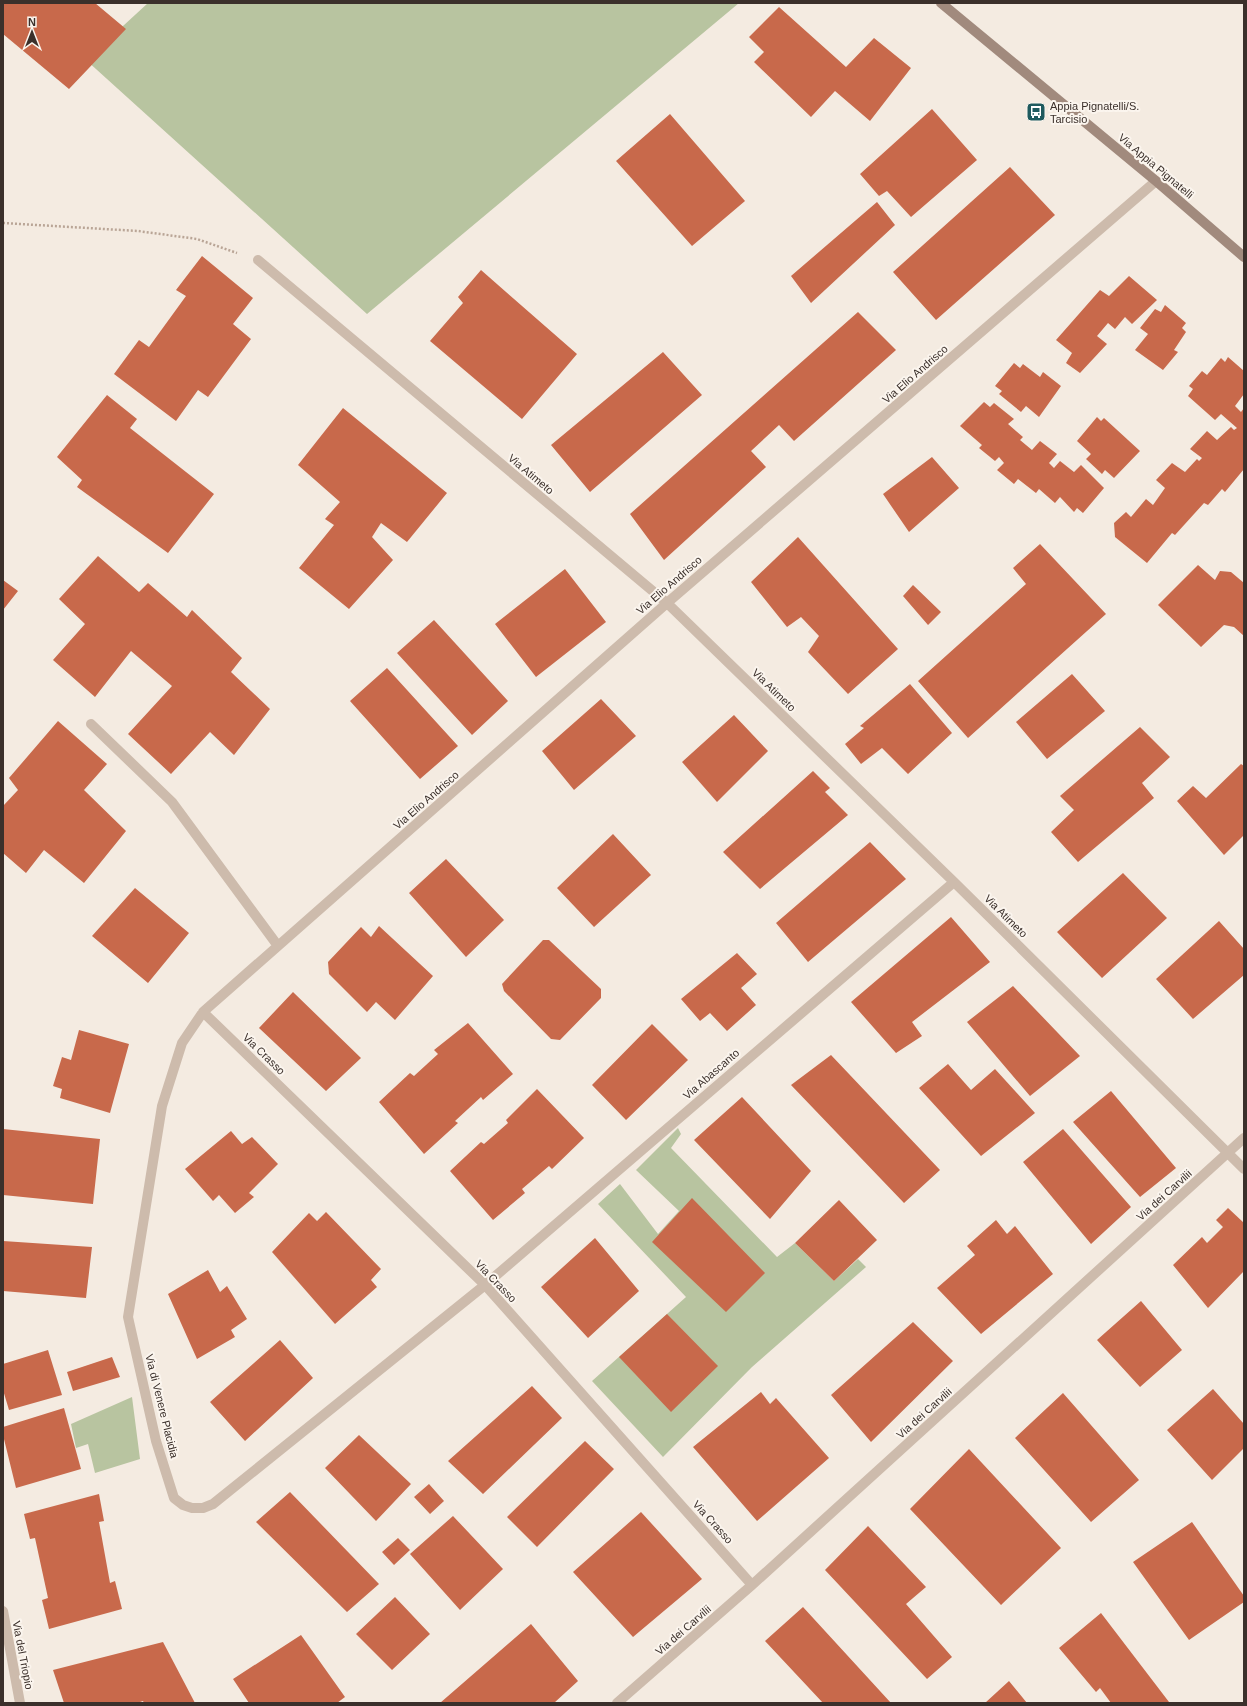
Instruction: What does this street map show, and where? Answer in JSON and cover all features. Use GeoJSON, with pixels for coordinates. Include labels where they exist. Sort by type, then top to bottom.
{"type":"FeatureCollection","features":[{"type":"Feature","properties":{"kind":"street","name":"Via Appia Pignatelli"},"geometry":{"type":"LineString","coordinates":[[941,3],[1156,181],[1244,257]]}},
{"type":"Feature","properties":{"kind":"street","name":"Via Elio Andrisco"},"geometry":{"type":"LineString","coordinates":[[203,1012],[667,603],[1156,181]]}},
{"type":"Feature","properties":{"kind":"street","name":"Via Atimeto"},"geometry":{"type":"LineString","coordinates":[[258,260],[667,603],[954,882],[1229,1152],[1244,1169]]}},
{"type":"Feature","properties":{"kind":"street"},"geometry":{"type":"LineString","coordinates":[[91,724],[172,802],[278,946]]}},
{"type":"Feature","properties":{"kind":"street","name":"Via Abascanto"},"geometry":{"type":"LineString","coordinates":[[485,1285],[954,882]]}},
{"type":"Feature","properties":{"kind":"street","name":"Via Crasso"},"geometry":{"type":"LineString","coordinates":[[203,1012],[485,1285],[752,1585]]}},
{"type":"Feature","properties":{"kind":"street","name":"Via di Venere Placidia"},"geometry":{"type":"LineString","coordinates":[[203,1012],[182,1043],[162,1106],[128,1317],[156,1441],[174,1498],[183,1505],[192,1508],[203,1508],[214,1504],[485,1285]]}},
{"type":"Feature","properties":{"kind":"street","name":"Via dei Carvilii"},"geometry":{"type":"LineString","coordinates":[[617,1703],[752,1585],[1244,1138]]}},
{"type":"Feature","properties":{"kind":"street","name":"Via del Triopio"},"geometry":{"type":"LineString","coordinates":[[3,1611],[20,1703]]}},
{"type":"Feature","properties":{"kind":"path"},"geometry":{"type":"LineString","coordinates":[[3,223],[138,231],[197,239],[258,260]]}},
{"type":"Feature","properties":{"kind":"green space"},"geometry":{"type":"Polygon","coordinates":[[[148,3],[739,3],[367,314],[86,60],[148,3]]]}},
{"type":"Feature","properties":{"kind":"green space"},"geometry":{"type":"Polygon","coordinates":[[[678,1128],[681,1134],[671,1148],[777,1257],[795,1243],[834,1281],[858,1259],[866,1267],[752,1367],[663,1457],[592,1381],[686,1297],[598,1204],[620,1184],[658,1234],[679,1211],[636,1170],[678,1128]]]}},
{"type":"Feature","properties":{"kind":"green space"},"geometry":{"type":"Polygon","coordinates":[[[132,1397],[140,1459],[95,1473],[88,1444],[76,1448],[71,1424],[132,1397]]]}},
{"type":"Feature","properties":{"kind":"building"},"geometry":{"type":"Polygon","coordinates":[[[3,3],[95,3],[126,29],[69,89],[3,34],[3,3]]]}},
{"type":"Feature","properties":{"kind":"building"},"geometry":{"type":"Polygon","coordinates":[[[779,7],[846,67],[874,38],[911,68],[870,121],[835,91],[811,117],[754,62],[764,52],[749,37],[779,7]]]}},
{"type":"Feature","properties":{"kind":"building"},"geometry":{"type":"Polygon","coordinates":[[[932,109],[977,160],[911,217],[887,191],[879,196],[860,174],[932,109]]]}},
{"type":"Feature","properties":{"kind":"building"},"geometry":{"type":"Polygon","coordinates":[[[670,114],[745,201],[692,246],[616,161],[670,114]]]}},
{"type":"Feature","properties":{"kind":"building"},"geometry":{"type":"Polygon","coordinates":[[[1010,167],[1055,215],[936,320],[893,272],[1010,167]]]}},
{"type":"Feature","properties":{"kind":"building"},"geometry":{"type":"Polygon","coordinates":[[[877,202],[895,225],[811,303],[791,276],[877,202]]]}},
{"type":"Feature","properties":{"kind":"building"},"geometry":{"type":"Polygon","coordinates":[[[202,256],[253,298],[233,324],[251,339],[208,397],[198,390],[176,421],[114,374],[139,340],[149,347],[186,296],[176,290],[202,256]]]}},
{"type":"Feature","properties":{"kind":"building"},"geometry":{"type":"Polygon","coordinates":[[[481,270],[577,354],[522,419],[430,341],[463,303],[458,297],[481,270]]]}},
{"type":"Feature","properties":{"kind":"building"},"geometry":{"type":"Polygon","coordinates":[[[1129,276],[1157,300],[1132,324],[1125,317],[1115,329],[1108,323],[1097,336],[1107,344],[1080,373],[1066,363],[1072,353],[1056,340],[1100,290],[1109,296],[1129,276]]]}},
{"type":"Feature","properties":{"kind":"building"},"geometry":{"type":"Polygon","coordinates":[[[1165,305],[1186,323],[1182,328],[1186,332],[1174,350],[1178,352],[1163,370],[1135,350],[1148,334],[1140,328],[1155,309],[1161,312],[1165,305]]]}},
{"type":"Feature","properties":{"kind":"building"},"geometry":{"type":"Polygon","coordinates":[[[858,312],[896,350],[794,441],[779,425],[751,451],[766,467],[664,560],[630,514],[858,312]]]}},
{"type":"Feature","properties":{"kind":"building"},"geometry":{"type":"Polygon","coordinates":[[[663,352],[702,395],[590,492],[551,445],[663,352]]]}},
{"type":"Feature","properties":{"kind":"building"},"geometry":{"type":"Polygon","coordinates":[[[1228,357],[1244,371],[1244,394],[1235,406],[1241,412],[1244,408],[1244,469],[1225,492],[1222,489],[1208,505],[1204,503],[1175,535],[1172,533],[1147,563],[1115,537],[1114,523],[1126,512],[1131,517],[1146,499],[1153,505],[1165,488],[1156,480],[1172,463],[1185,472],[1197,459],[1199,461],[1202,458],[1190,449],[1207,431],[1217,440],[1231,427],[1234,430],[1237,428],[1221,414],[1215,420],[1188,396],[1193,389],[1189,386],[1202,371],[1207,375],[1221,358],[1225,362],[1228,357]]]}},
{"type":"Feature","properties":{"kind":"building"},"geometry":{"type":"Polygon","coordinates":[[[1014,363],[1020,368],[1023,364],[1040,377],[1043,372],[1061,386],[1039,417],[1026,406],[1021,412],[999,394],[1002,391],[995,386],[1014,363]]]}},
{"type":"Feature","properties":{"kind":"building"},"geometry":{"type":"Polygon","coordinates":[[[107,395],[137,419],[130,428],[214,494],[168,553],[77,487],[82,480],[57,457],[107,395]]]}},
{"type":"Feature","properties":{"kind":"building"},"geometry":{"type":"Polygon","coordinates":[[[984,402],[990,407],[994,403],[1014,419],[1008,424],[1023,437],[1020,440],[1032,450],[1040,441],[1057,454],[1049,463],[1054,468],[1060,461],[1074,472],[1081,465],[1104,488],[1083,513],[1077,508],[1074,512],[1060,497],[1055,503],[1039,489],[1036,493],[1018,479],[1014,484],[997,470],[1004,463],[999,457],[995,461],[979,448],[982,445],[960,426],[984,402]]]}},
{"type":"Feature","properties":{"kind":"building"},"geometry":{"type":"Polygon","coordinates":[[[343,408],[447,493],[407,542],[381,523],[372,537],[393,560],[349,609],[299,568],[334,525],[325,519],[340,502],[298,465],[343,408]]]}},
{"type":"Feature","properties":{"kind":"building"},"geometry":{"type":"Polygon","coordinates":[[[1097,417],[1101,421],[1104,418],[1140,451],[1114,478],[1105,470],[1102,474],[1086,459],[1091,454],[1077,441],[1097,417]]]}},
{"type":"Feature","properties":{"kind":"building"},"geometry":{"type":"Polygon","coordinates":[[[932,457],[959,488],[909,532],[883,494],[932,457]]]}},
{"type":"Feature","properties":{"kind":"building"},"geometry":{"type":"Polygon","coordinates":[[[798,537],[898,649],[848,694],[808,652],[819,636],[801,617],[787,627],[751,582],[798,537]]]}},
{"type":"Feature","properties":{"kind":"building"},"geometry":{"type":"Polygon","coordinates":[[[1040,544],[1106,614],[968,738],[918,681],[1026,584],[1013,568],[1040,544]]]}},
{"type":"Feature","properties":{"kind":"building"},"geometry":{"type":"Polygon","coordinates":[[[98,556],[139,592],[148,583],[187,617],[192,610],[242,658],[231,672],[270,709],[234,755],[210,732],[171,774],[128,734],[172,686],[131,651],[95,697],[53,660],[85,624],[59,599],[98,556]]]}},
{"type":"Feature","properties":{"kind":"building"},"geometry":{"type":"Polygon","coordinates":[[[1198,565],[1215,580],[1220,571],[1231,572],[1244,583],[1244,636],[1234,627],[1224,625],[1201,647],[1158,605],[1198,565]]]}},
{"type":"Feature","properties":{"kind":"building"},"geometry":{"type":"Polygon","coordinates":[[[565,569],[606,622],[536,677],[495,624],[565,569]]]}},
{"type":"Feature","properties":{"kind":"building"},"geometry":{"type":"Polygon","coordinates":[[[3,580],[18,591],[3,610],[3,580]]]}},
{"type":"Feature","properties":{"kind":"building"},"geometry":{"type":"Polygon","coordinates":[[[913,585],[941,612],[928,625],[903,596],[913,585]]]}},
{"type":"Feature","properties":{"kind":"building"},"geometry":{"type":"Polygon","coordinates":[[[434,620],[508,701],[472,735],[397,653],[434,620]]]}},
{"type":"Feature","properties":{"kind":"building"},"geometry":{"type":"Polygon","coordinates":[[[387,668],[458,746],[420,779],[350,701],[387,668]]]}},
{"type":"Feature","properties":{"kind":"building"},"geometry":{"type":"Polygon","coordinates":[[[1072,674],[1105,711],[1047,759],[1016,722],[1072,674]]]}},
{"type":"Feature","properties":{"kind":"building"},"geometry":{"type":"Polygon","coordinates":[[[910,684],[952,733],[908,774],[882,748],[861,764],[845,744],[864,728],[860,726],[910,684]]]}},
{"type":"Feature","properties":{"kind":"building"},"geometry":{"type":"Polygon","coordinates":[[[601,699],[636,736],[574,790],[542,751],[601,699]]]}},
{"type":"Feature","properties":{"kind":"building"},"geometry":{"type":"Polygon","coordinates":[[[734,715],[768,751],[717,802],[682,762],[734,715]]]}},
{"type":"Feature","properties":{"kind":"building"},"geometry":{"type":"Polygon","coordinates":[[[58,721],[107,764],[84,790],[126,831],[84,883],[44,850],[26,873],[3,853],[3,806],[18,790],[9,778],[58,721]]]}},
{"type":"Feature","properties":{"kind":"building"},"geometry":{"type":"Polygon","coordinates":[[[1140,727],[1170,757],[1142,783],[1154,798],[1078,862],[1051,832],[1074,810],[1060,796],[1140,727]]]}},
{"type":"Feature","properties":{"kind":"building"},"geometry":{"type":"Polygon","coordinates":[[[1241,764],[1244,766],[1244,835],[1224,855],[1177,801],[1193,786],[1206,798],[1241,764]]]}},
{"type":"Feature","properties":{"kind":"building"},"geometry":{"type":"Polygon","coordinates":[[[813,771],[830,788],[825,792],[848,815],[760,889],[723,852],[813,771]]]}},
{"type":"Feature","properties":{"kind":"building"},"geometry":{"type":"Polygon","coordinates":[[[613,834],[651,875],[594,927],[557,888],[613,834]]]}},
{"type":"Feature","properties":{"kind":"building"},"geometry":{"type":"Polygon","coordinates":[[[870,842],[906,879],[808,962],[776,923],[870,842]]]}},
{"type":"Feature","properties":{"kind":"building"},"geometry":{"type":"Polygon","coordinates":[[[446,859],[504,920],[466,957],[409,893],[446,859]]]}},
{"type":"Feature","properties":{"kind":"building"},"geometry":{"type":"Polygon","coordinates":[[[1123,873],[1167,918],[1102,978],[1057,932],[1123,873]]]}},
{"type":"Feature","properties":{"kind":"building"},"geometry":{"type":"Polygon","coordinates":[[[135,888],[189,933],[148,983],[92,936],[135,888]]]}},
{"type":"Feature","properties":{"kind":"building"},"geometry":{"type":"Polygon","coordinates":[[[951,917],[990,962],[912,1022],[922,1036],[896,1053],[851,1002],[951,917]]]}},
{"type":"Feature","properties":{"kind":"building"},"geometry":{"type":"Polygon","coordinates":[[[1219,921],[1244,949],[1244,975],[1193,1019],[1156,979],[1219,921]]]}},
{"type":"Feature","properties":{"kind":"building"},"geometry":{"type":"Polygon","coordinates":[[[379,926],[433,976],[395,1020],[376,1002],[367,1012],[329,974],[328,962],[361,927],[371,937],[379,926]]]}},
{"type":"Feature","properties":{"kind":"building"},"geometry":{"type":"Polygon","coordinates":[[[543,940],[549,940],[601,989],[601,998],[560,1040],[551,1039],[504,991],[502,984],[543,940]]]}},
{"type":"Feature","properties":{"kind":"building"},"geometry":{"type":"Polygon","coordinates":[[[737,953],[757,974],[741,988],[756,1005],[727,1031],[710,1013],[700,1021],[681,999],[737,953]]]}},
{"type":"Feature","properties":{"kind":"building"},"geometry":{"type":"Polygon","coordinates":[[[1013,986],[1080,1056],[1030,1096],[967,1022],[1013,986]]]}},
{"type":"Feature","properties":{"kind":"building"},"geometry":{"type":"Polygon","coordinates":[[[293,992],[361,1058],[326,1091],[259,1028],[293,992]]]}},
{"type":"Feature","properties":{"kind":"building"},"geometry":{"type":"Polygon","coordinates":[[[468,1023],[513,1074],[483,1100],[481,1097],[455,1121],[458,1123],[424,1154],[379,1102],[410,1073],[414,1076],[438,1054],[434,1050],[468,1023]]]}},
{"type":"Feature","properties":{"kind":"building"},"geometry":{"type":"Polygon","coordinates":[[[652,1024],[688,1060],[626,1120],[592,1085],[652,1024]]]}},
{"type":"Feature","properties":{"kind":"building"},"geometry":{"type":"Polygon","coordinates":[[[79,1030],[129,1044],[110,1113],[60,1098],[62,1089],[53,1086],[62,1057],[71,1060],[79,1030]]]}},
{"type":"Feature","properties":{"kind":"building"},"geometry":{"type":"Polygon","coordinates":[[[831,1055],[940,1170],[904,1203],[791,1085],[831,1055]]]}},
{"type":"Feature","properties":{"kind":"building"},"geometry":{"type":"Polygon","coordinates":[[[948,1064],[971,1090],[995,1069],[1035,1113],[981,1156],[919,1088],[948,1064]]]}},
{"type":"Feature","properties":{"kind":"building"},"geometry":{"type":"Polygon","coordinates":[[[537,1089],[584,1138],[552,1169],[549,1166],[522,1189],[525,1193],[493,1220],[450,1171],[481,1142],[484,1144],[508,1123],[506,1120],[537,1089]]]}},
{"type":"Feature","properties":{"kind":"building"},"geometry":{"type":"Polygon","coordinates":[[[1111,1091],[1176,1168],[1140,1197],[1073,1122],[1111,1091]]]}},
{"type":"Feature","properties":{"kind":"building"},"geometry":{"type":"Polygon","coordinates":[[[742,1097],[811,1171],[770,1219],[694,1140],[742,1097]]]}},
{"type":"Feature","properties":{"kind":"building"},"geometry":{"type":"Polygon","coordinates":[[[3,1129],[100,1139],[93,1204],[3,1195],[3,1129]]]}},
{"type":"Feature","properties":{"kind":"building"},"geometry":{"type":"Polygon","coordinates":[[[1063,1129],[1131,1207],[1091,1244],[1023,1162],[1063,1129]]]}},
{"type":"Feature","properties":{"kind":"building"},"geometry":{"type":"Polygon","coordinates":[[[231,1131],[242,1144],[252,1137],[278,1164],[249,1193],[254,1197],[235,1213],[219,1195],[213,1201],[185,1169],[231,1131]]]}},
{"type":"Feature","properties":{"kind":"building"},"geometry":{"type":"Polygon","coordinates":[[[692,1198],[765,1273],[726,1312],[652,1242],[692,1198]]]}},
{"type":"Feature","properties":{"kind":"building"},"geometry":{"type":"Polygon","coordinates":[[[839,1200],[877,1240],[834,1281],[795,1243],[839,1200]]]}},
{"type":"Feature","properties":{"kind":"building"},"geometry":{"type":"Polygon","coordinates":[[[1228,1208],[1244,1223],[1244,1271],[1208,1308],[1173,1265],[1202,1237],[1207,1243],[1223,1227],[1216,1220],[1228,1208]]]}},
{"type":"Feature","properties":{"kind":"building"},"geometry":{"type":"Polygon","coordinates":[[[326,1212],[381,1269],[371,1280],[377,1287],[335,1324],[272,1252],[309,1213],[317,1221],[326,1212]]]}},
{"type":"Feature","properties":{"kind":"building"},"geometry":{"type":"Polygon","coordinates":[[[996,1220],[1007,1234],[1015,1226],[1053,1274],[981,1334],[937,1288],[975,1255],[967,1246],[996,1220]]]}},
{"type":"Feature","properties":{"kind":"building"},"geometry":{"type":"Polygon","coordinates":[[[595,1238],[639,1291],[588,1338],[541,1287],[595,1238]]]}},
{"type":"Feature","properties":{"kind":"building"},"geometry":{"type":"Polygon","coordinates":[[[3,1241],[92,1247],[86,1298],[3,1291],[3,1241]]]}},
{"type":"Feature","properties":{"kind":"building"},"geometry":{"type":"Polygon","coordinates":[[[208,1270],[220,1292],[227,1286],[247,1319],[231,1330],[235,1337],[197,1359],[168,1294],[208,1270]]]}},
{"type":"Feature","properties":{"kind":"building"},"geometry":{"type":"Polygon","coordinates":[[[1141,1301],[1182,1350],[1140,1387],[1097,1340],[1141,1301]]]}},
{"type":"Feature","properties":{"kind":"building"},"geometry":{"type":"Polygon","coordinates":[[[667,1314],[718,1366],[671,1412],[619,1357],[667,1314]]]}},
{"type":"Feature","properties":{"kind":"building"},"geometry":{"type":"Polygon","coordinates":[[[913,1322],[953,1361],[871,1442],[831,1395],[913,1322]]]}},
{"type":"Feature","properties":{"kind":"building"},"geometry":{"type":"Polygon","coordinates":[[[280,1340],[313,1378],[245,1441],[210,1402],[280,1340]]]}},
{"type":"Feature","properties":{"kind":"building"},"geometry":{"type":"Polygon","coordinates":[[[48,1350],[62,1395],[9,1410],[3,1390],[3,1364],[48,1350]]]}},
{"type":"Feature","properties":{"kind":"building"},"geometry":{"type":"Polygon","coordinates":[[[112,1357],[120,1377],[73,1391],[67,1372],[112,1357]]]}},
{"type":"Feature","properties":{"kind":"building"},"geometry":{"type":"Polygon","coordinates":[[[532,1386],[562,1418],[483,1494],[448,1461],[532,1386]]]}},
{"type":"Feature","properties":{"kind":"building"},"geometry":{"type":"Polygon","coordinates":[[[1213,1389],[1244,1424],[1244,1448],[1212,1480],[1167,1430],[1213,1389]]]}},
{"type":"Feature","properties":{"kind":"building"},"geometry":{"type":"Polygon","coordinates":[[[761,1392],[770,1404],[776,1398],[829,1458],[757,1521],[693,1447],[761,1392]]]}},
{"type":"Feature","properties":{"kind":"building"},"geometry":{"type":"Polygon","coordinates":[[[1063,1393],[1139,1480],[1091,1522],[1015,1438],[1063,1393]]]}},
{"type":"Feature","properties":{"kind":"building"},"geometry":{"type":"Polygon","coordinates":[[[64,1408],[81,1469],[16,1488],[3,1435],[3,1427],[64,1408]]]}},
{"type":"Feature","properties":{"kind":"building"},"geometry":{"type":"Polygon","coordinates":[[[359,1435],[411,1484],[376,1521],[325,1468],[359,1435]]]}},
{"type":"Feature","properties":{"kind":"building"},"geometry":{"type":"Polygon","coordinates":[[[585,1441],[614,1469],[537,1547],[507,1517],[585,1441]]]}},
{"type":"Feature","properties":{"kind":"building"},"geometry":{"type":"Polygon","coordinates":[[[969,1449],[1061,1548],[1001,1605],[910,1509],[969,1449]]]}},
{"type":"Feature","properties":{"kind":"building"},"geometry":{"type":"Polygon","coordinates":[[[429,1484],[444,1501],[430,1514],[414,1497],[429,1484]]]}},
{"type":"Feature","properties":{"kind":"building"},"geometry":{"type":"Polygon","coordinates":[[[290,1492],[379,1584],[347,1612],[256,1522],[290,1492]]]}},
{"type":"Feature","properties":{"kind":"building"},"geometry":{"type":"Polygon","coordinates":[[[99,1494],[104,1521],[99,1522],[110,1583],[115,1581],[122,1609],[49,1629],[42,1600],[48,1598],[35,1538],[30,1539],[24,1514],[99,1494]]]}},
{"type":"Feature","properties":{"kind":"building"},"geometry":{"type":"Polygon","coordinates":[[[641,1512],[702,1579],[633,1637],[573,1572],[641,1512]]]}},
{"type":"Feature","properties":{"kind":"building"},"geometry":{"type":"Polygon","coordinates":[[[453,1516],[503,1569],[460,1610],[410,1554],[453,1516]]]}},
{"type":"Feature","properties":{"kind":"building"},"geometry":{"type":"Polygon","coordinates":[[[1192,1522],[1244,1596],[1244,1602],[1189,1640],[1133,1562],[1192,1522]]]}},
{"type":"Feature","properties":{"kind":"building"},"geometry":{"type":"Polygon","coordinates":[[[868,1526],[926,1587],[906,1604],[952,1657],[927,1679],[825,1570],[868,1526]]]}},
{"type":"Feature","properties":{"kind":"building"},"geometry":{"type":"Polygon","coordinates":[[[398,1538],[410,1550],[394,1565],[382,1552],[398,1538]]]}},
{"type":"Feature","properties":{"kind":"building"},"geometry":{"type":"Polygon","coordinates":[[[395,1597],[430,1634],[392,1670],[356,1634],[395,1597]]]}},
{"type":"Feature","properties":{"kind":"building"},"geometry":{"type":"Polygon","coordinates":[[[803,1607],[891,1703],[823,1703],[765,1641],[803,1607]]]}},
{"type":"Feature","properties":{"kind":"building"},"geometry":{"type":"Polygon","coordinates":[[[1101,1613],[1169,1702],[1111,1703],[1100,1688],[1096,1692],[1059,1648],[1101,1613]]]}},
{"type":"Feature","properties":{"kind":"building"},"geometry":{"type":"Polygon","coordinates":[[[531,1624],[578,1681],[554,1703],[440,1703],[531,1624]]]}},
{"type":"Feature","properties":{"kind":"building"},"geometry":{"type":"Polygon","coordinates":[[[301,1635],[345,1697],[337,1703],[249,1703],[233,1679],[301,1635]]]}},
{"type":"Feature","properties":{"kind":"building"},"geometry":{"type":"Polygon","coordinates":[[[163,1642],[195,1703],[144,1703],[143,1701],[137,1703],[64,1703],[53,1670],[163,1642]]]}},
{"type":"Feature","properties":{"kind":"building"},"geometry":{"type":"Polygon","coordinates":[[[1009,1681],[1027,1703],[985,1703],[1009,1681]]]}},
{"type":"Feature","properties":{"kind":"place","name":"Appia Pignatelli/S. Tarcisio"},"geometry":{"type":"Point","coordinates":[1036,112]}}]}
